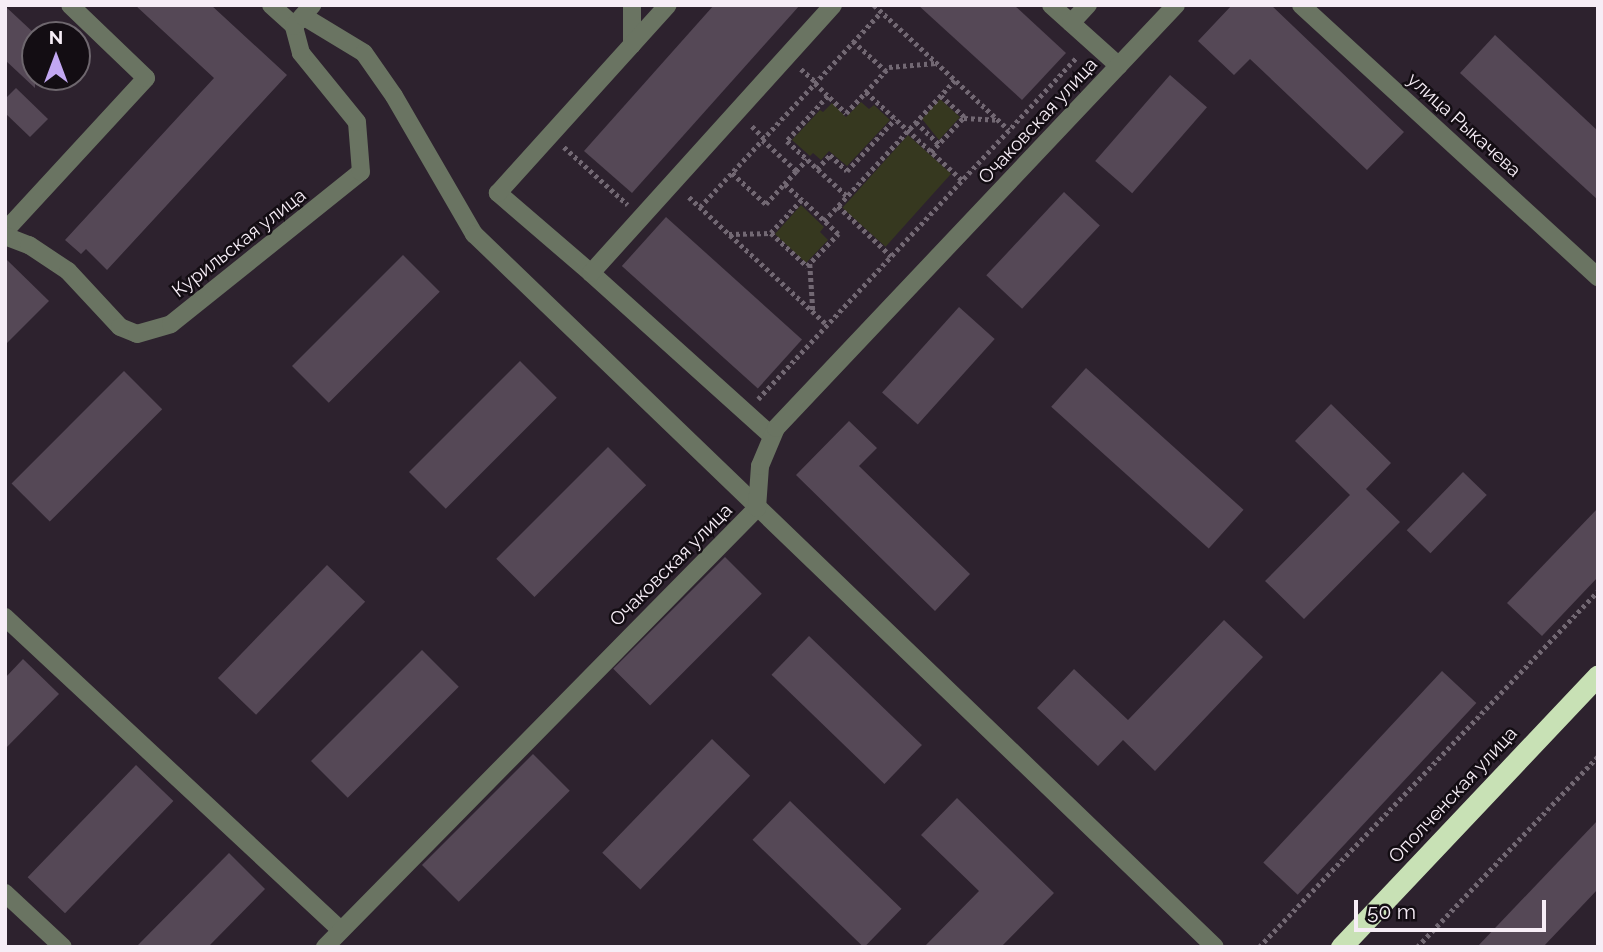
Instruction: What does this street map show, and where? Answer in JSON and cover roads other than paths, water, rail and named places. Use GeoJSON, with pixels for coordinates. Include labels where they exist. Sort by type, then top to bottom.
{"type":"FeatureCollection","features":[{"type":"Feature","properties":{"kind":"highway","name":"Ополченская улица"},"geometry":{"type":"LineString","coordinates":[[1341,947],[1598,675]]}},
{"type":"Feature","properties":{"kind":"street"},"geometry":{"type":"LineString","coordinates":[[5,234],[146,78],[70,5]]}},
{"type":"Feature","properties":{"kind":"street"},"geometry":{"type":"LineString","coordinates":[[271,5],[293,26]]}},
{"type":"Feature","properties":{"kind":"street"},"geometry":{"type":"LineString","coordinates":[[293,26],[312,5]]}},
{"type":"Feature","properties":{"kind":"street"},"geometry":{"type":"LineString","coordinates":[[632,5],[632,45]]}},
{"type":"Feature","properties":{"kind":"street"},"geometry":{"type":"LineString","coordinates":[[668,5],[498,193],[772,436]]}},
{"type":"Feature","properties":{"kind":"street"},"geometry":{"type":"LineString","coordinates":[[591,273],[833,5]]}},
{"type":"Feature","properties":{"kind":"street"},"geometry":{"type":"LineString","coordinates":[[1051,5],[1119,66]]}},
{"type":"Feature","properties":{"kind":"street"},"geometry":{"type":"LineString","coordinates":[[1071,23],[1087,5]]}},
{"type":"Feature","properties":{"kind":"street","name":"Очаковская улица"},"geometry":{"type":"LineString","coordinates":[[325,947],[757,508],[760,466],[772,436],[785,418],[1176,5]]}},
{"type":"Feature","properties":{"kind":"street","name":"улица Рыкачева"},"geometry":{"type":"LineString","coordinates":[[1301,5],[1598,277]]}},
{"type":"Feature","properties":{"kind":"street"},"geometry":{"type":"LineString","coordinates":[[293,26],[303,16],[364,53],[394,96],[474,234],[1215,947]]}},
{"type":"Feature","properties":{"kind":"street","name":"Курильская улица"},"geometry":{"type":"LineString","coordinates":[[5,234],[29,245],[68,271],[120,327],[137,334],[170,324],[361,173],[357,122],[302,53],[293,26]]}},
{"type":"Feature","properties":{"kind":"street"},"geometry":{"type":"LineString","coordinates":[[5,617],[341,930]]}},
{"type":"Feature","properties":{"kind":"street"},"geometry":{"type":"LineString","coordinates":[[5,893],[63,947]]}}]}
